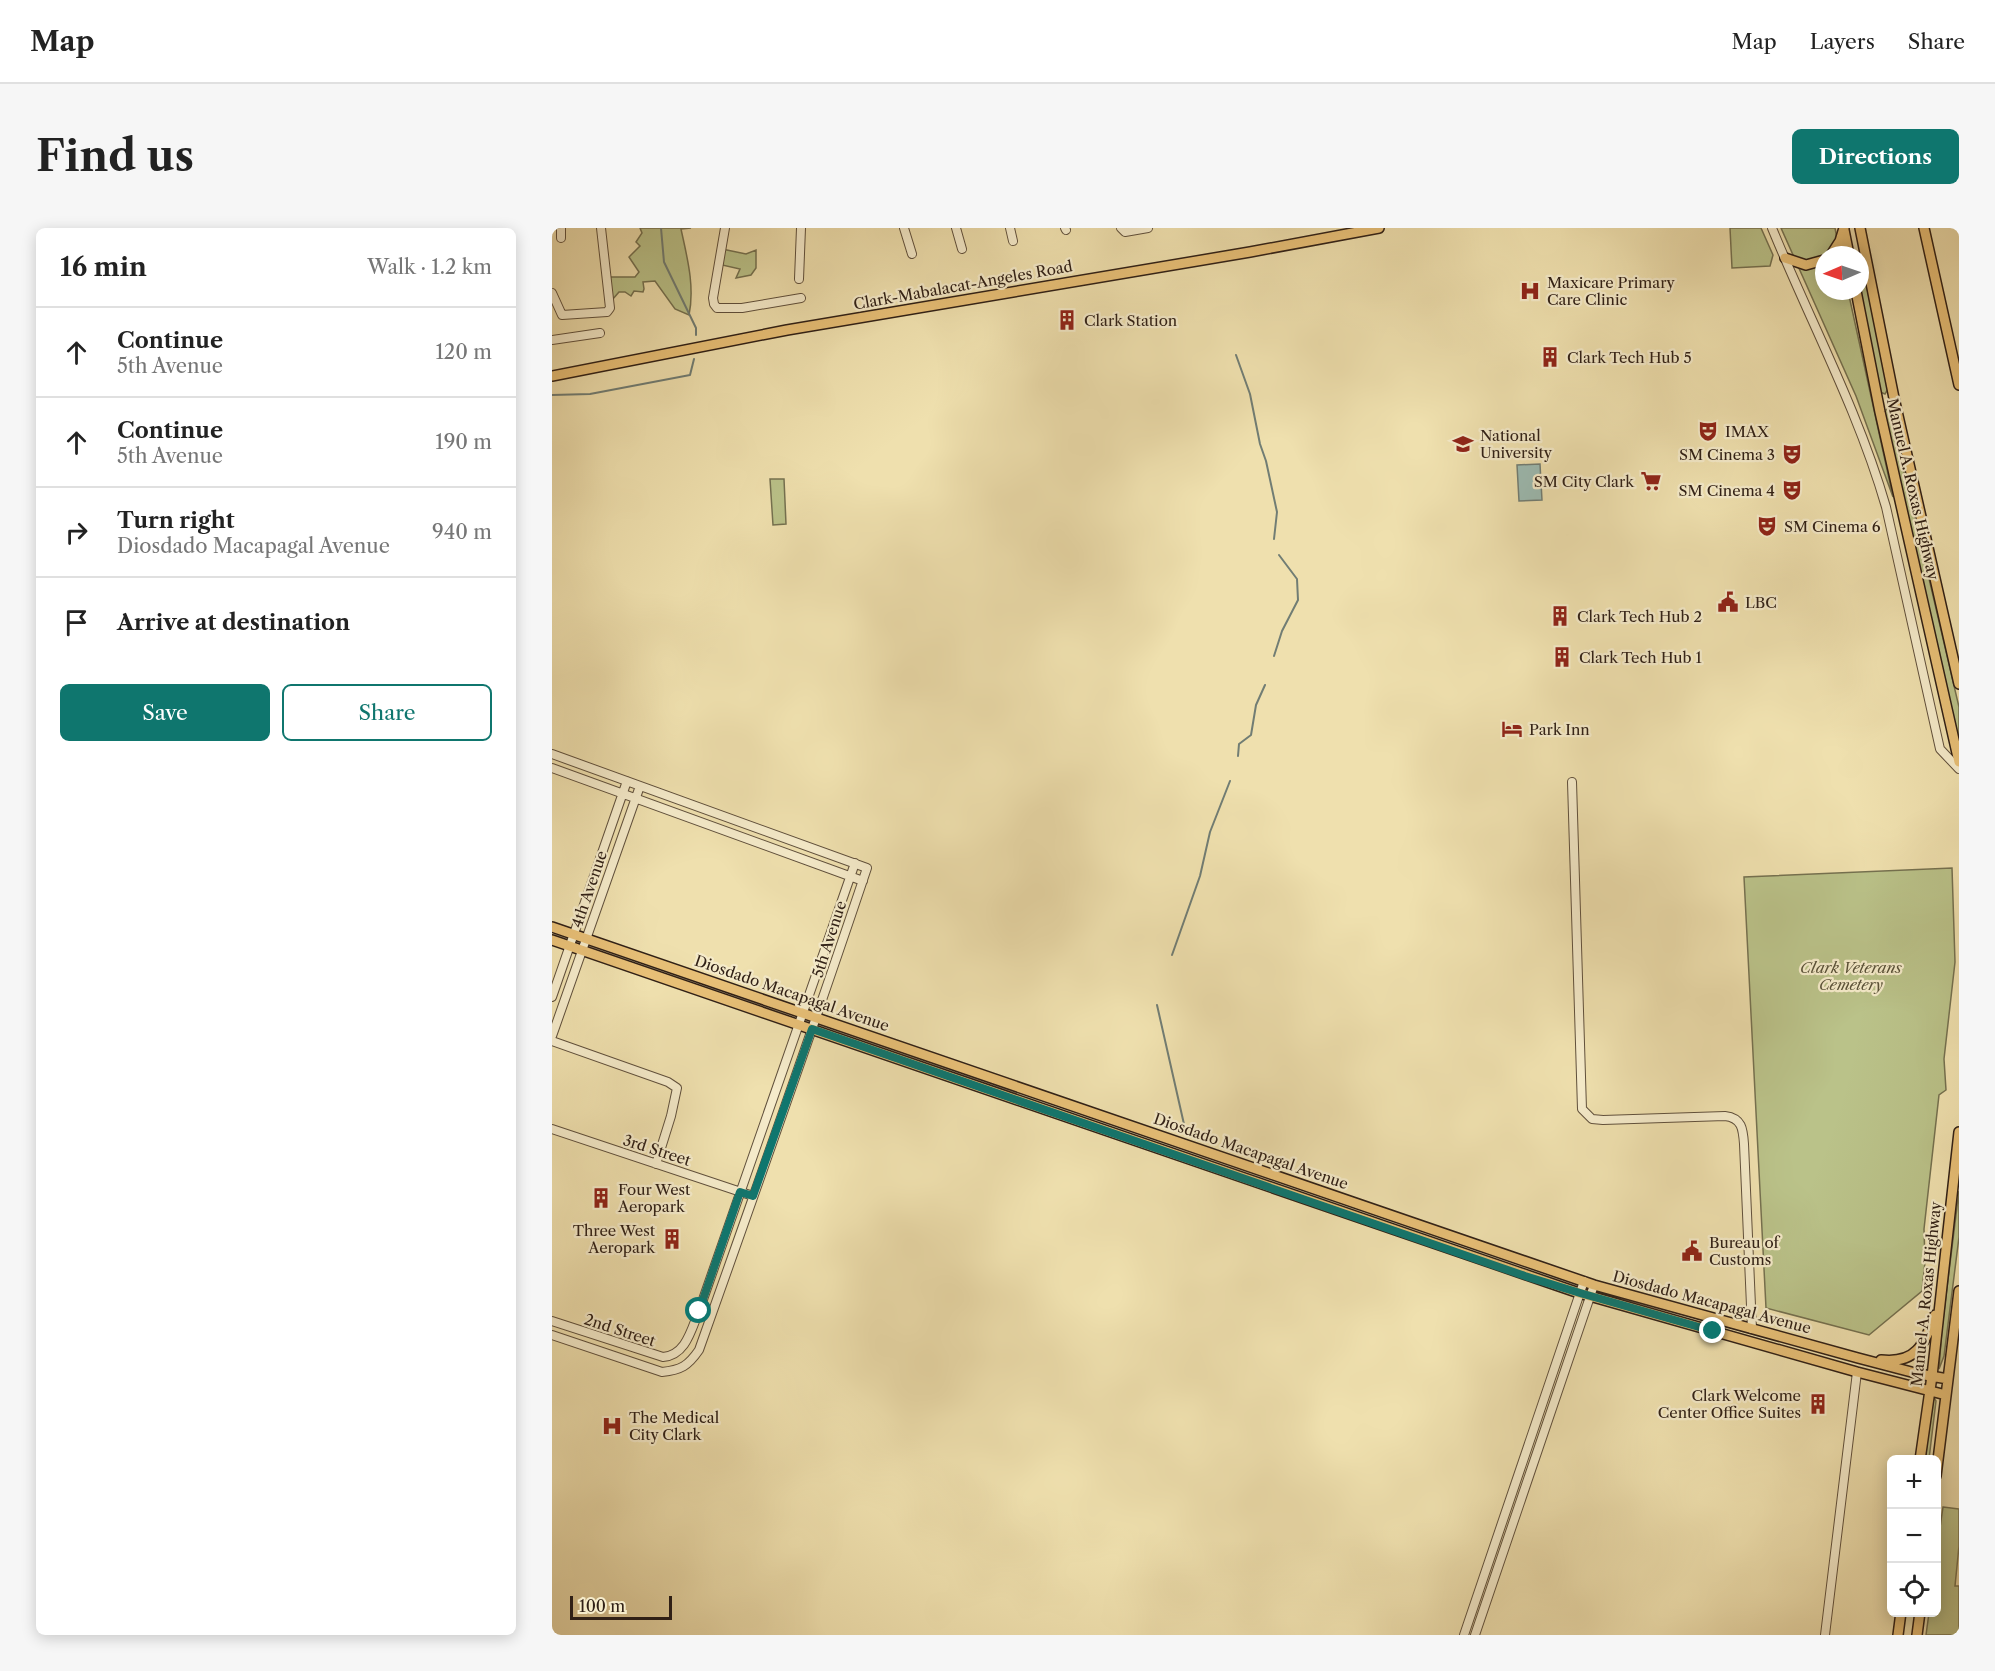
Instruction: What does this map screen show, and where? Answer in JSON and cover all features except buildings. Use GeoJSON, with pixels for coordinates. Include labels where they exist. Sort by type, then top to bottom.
{"type":"FeatureCollection","features":[{"type":"Feature","properties":{"kind":"main road","name":"Clark-Mabalacat-Angeles Road"},"geometry":{"type":"LineString","coordinates":[[552,376],[788,330],[1379,228]]}},
{"type":"Feature","properties":{"kind":"main road"},"geometry":{"type":"LineString","coordinates":[[1837,246],[1844,228]]}},
{"type":"Feature","properties":{"kind":"main road"},"geometry":{"type":"LineString","coordinates":[[1844,228],[1847,246]]}},
{"type":"Feature","properties":{"kind":"main road","name":"Manuel A. Roxas Highway"},"geometry":{"type":"LineString","coordinates":[[1860,228],[1913,485],[1959,684]]}},
{"type":"Feature","properties":{"kind":"main road"},"geometry":{"type":"LineString","coordinates":[[1924,228],[1959,385]]}},
{"type":"Feature","properties":{"kind":"main road"},"geometry":{"type":"LineString","coordinates":[[1785,258],[1806,265],[1815,262]]}},
{"type":"Feature","properties":{"kind":"main road","name":"Manuel A. Roxas Highway"},"geometry":{"type":"LineString","coordinates":[[1858,300],[1880,412],[1959,762]]}},
{"type":"Feature","properties":{"kind":"main road"},"geometry":{"type":"LineString","coordinates":[[1880,412],[1882,403],[1890,402],[1909,479],[1913,485]]}},
{"type":"Feature","properties":{"kind":"main road","name":"Diosdado Macapagal Avenue"},"geometry":{"type":"LineString","coordinates":[[552,927],[1594,1285],[1858,1358],[1948,1379]]}},
{"type":"Feature","properties":{"kind":"main road","name":"Diosdado Macapagal Avenue"},"geometry":{"type":"LineString","coordinates":[[552,940],[1580,1293],[1946,1395]]}},
{"type":"Feature","properties":{"kind":"main road"},"geometry":{"type":"LineString","coordinates":[[1048,1111],[1052,1099]]}},
{"type":"Feature","properties":{"kind":"main road","name":"Manuel A. Roxas Highway"},"geometry":{"type":"LineString","coordinates":[[1921,1455],[1932,1376],[1959,1132]]}},
{"type":"Feature","properties":{"kind":"main road","name":"Manuel A. Roxas Highway"},"geometry":{"type":"LineString","coordinates":[[1939,1455],[1959,1291]]}},
{"type":"Feature","properties":{"kind":"main road"},"geometry":{"type":"LineString","coordinates":[[1858,1358],[1891,1361],[1914,1354],[1926,1340],[1940,1302]]}},
{"type":"Feature","properties":{"kind":"main road"},"geometry":{"type":"LineString","coordinates":[[1898,1635],[1900,1617]]}},
{"type":"Feature","properties":{"kind":"main road"},"geometry":{"type":"LineString","coordinates":[[1917,1635],[1919,1617]]}},
{"type":"Feature","properties":{"kind":"street"},"geometry":{"type":"LineString","coordinates":[[561,228],[561,238]]}},
{"type":"Feature","properties":{"kind":"street"},"geometry":{"type":"LineString","coordinates":[[552,293],[562,315],[607,312],[610,308],[601,228]]}},
{"type":"Feature","properties":{"kind":"street"},"geometry":{"type":"LineString","coordinates":[[724,228],[713,298],[717,308],[742,308],[801,298]]}},
{"type":"Feature","properties":{"kind":"street"},"geometry":{"type":"LineString","coordinates":[[799,279],[801,228]]}},
{"type":"Feature","properties":{"kind":"street"},"geometry":{"type":"LineString","coordinates":[[904,228],[912,254]]}},
{"type":"Feature","properties":{"kind":"street"},"geometry":{"type":"LineString","coordinates":[[956,228],[962,249]]}},
{"type":"Feature","properties":{"kind":"street"},"geometry":{"type":"LineString","coordinates":[[1010,228],[1013,241]]}},
{"type":"Feature","properties":{"kind":"street"},"geometry":{"type":"LineString","coordinates":[[1123,230],[1149,228]]}},
{"type":"Feature","properties":{"kind":"street"},"geometry":{"type":"LineString","coordinates":[[1772,228],[1857,422],[1886,507],[1940,749],[1959,769]]}},
{"type":"Feature","properties":{"kind":"street"},"geometry":{"type":"LineString","coordinates":[[552,340],[600,333]]}},
{"type":"Feature","properties":{"kind":"street"},"geometry":{"type":"LineString","coordinates":[[1903,586],[1919,582]]}},
{"type":"Feature","properties":{"kind":"street"},"geometry":{"type":"LineString","coordinates":[[552,754],[855,863]]}},
{"type":"Feature","properties":{"kind":"street"},"geometry":{"type":"LineString","coordinates":[[552,768],[862,881]]}},
{"type":"Feature","properties":{"kind":"street","name":"4th Avenue"},"geometry":{"type":"LineString","coordinates":[[552,997],[627,781]]}},
{"type":"Feature","properties":{"kind":"street"},"geometry":{"type":"LineString","coordinates":[[1572,782],[1582,1109],[1588,1117],[1603,1120],[1725,1116],[1740,1121],[1744,1144],[1752,1329]]}},
{"type":"Feature","properties":{"kind":"street","name":"4th Avenue"},"geometry":{"type":"LineString","coordinates":[[552,1036],[640,786]]}},
{"type":"Feature","properties":{"kind":"street","name":"5th Avenue"},"geometry":{"type":"LineString","coordinates":[[662,1371],[679,1370],[691,1363],[699,1350],[817,1018],[867,868],[855,863],[699,1311],[686,1343],[679,1351]]}},
{"type":"Feature","properties":{"kind":"street"},"geometry":{"type":"LineString","coordinates":[[552,1041],[668,1082],[677,1088],[656,1164]]}},
{"type":"Feature","properties":{"kind":"street","name":"3rd Street"},"geometry":{"type":"LineString","coordinates":[[552,1128],[753,1196]]}},
{"type":"Feature","properties":{"kind":"street"},"geometry":{"type":"LineString","coordinates":[[1464,1635],[1584,1281]]}},
{"type":"Feature","properties":{"kind":"street"},"geometry":{"type":"LineString","coordinates":[[1475,1635],[1594,1285]]}},
{"type":"Feature","properties":{"kind":"street","name":"2nd Street"},"geometry":{"type":"LineString","coordinates":[[552,1321],[663,1357],[671,1356],[679,1351]]}},
{"type":"Feature","properties":{"kind":"street","name":"2nd Street"},"geometry":{"type":"LineString","coordinates":[[552,1335],[662,1371]]}},
{"type":"Feature","properties":{"kind":"street"},"geometry":{"type":"LineString","coordinates":[[596,1350],[600,1338]]}},
{"type":"Feature","properties":{"kind":"street"},"geometry":{"type":"LineString","coordinates":[[1825,1635],[1857,1372]]}},
{"type":"Feature","properties":{"kind":"green space"},"geometry":{"type":"Polygon","coordinates":[[[640,228],[691,228],[681,229],[691,282],[689,315],[675,309],[655,281],[643,282],[643,292],[634,291],[631,296],[625,292],[619,292],[612,300],[608,277],[635,277],[639,272],[629,257],[640,246],[636,242],[642,233],[640,228]]]}},
{"type":"Feature","properties":{"kind":"green space"},"geometry":{"type":"Polygon","coordinates":[[[1730,228],[1761,228],[1773,255],[1770,266],[1732,268],[1730,228]]]}},
{"type":"Feature","properties":{"kind":"green space"},"geometry":{"type":"Polygon","coordinates":[[[1781,228],[1835,228],[1838,246],[1815,246],[1815,300],[1850,300],[1893,497],[1856,396],[1781,228]]]}},
{"type":"Feature","properties":{"kind":"green space"},"geometry":{"type":"Polygon","coordinates":[[[722,249],[746,254],[756,250],[756,268],[751,275],[736,278],[740,269],[722,265],[722,249]]]}},
{"type":"Feature","properties":{"kind":"green space"},"geometry":{"type":"Polygon","coordinates":[[[1869,297],[1888,389],[1885,394],[1880,392],[1862,300],[1869,300],[1869,297]]]}},
{"type":"Feature","properties":{"kind":"green space"},"geometry":{"type":"Polygon","coordinates":[[[1887,409],[1890,412],[1959,707],[1959,743],[1885,416],[1887,409]]]}},
{"type":"Feature","properties":{"kind":"green space"},"geometry":{"type":"Polygon","coordinates":[[[770,479],[784,479],[786,524],[773,525],[770,479]]]}},
{"type":"Feature","properties":{"kind":"green space","name":"Clark Veterans Cemetery"},"geometry":{"type":"Polygon","coordinates":[[[1952,868],[1955,962],[1944,1059],[1946,1090],[1939,1095],[1924,1229],[1925,1262],[1922,1291],[1869,1335],[1766,1308],[1744,877],[1952,868]]]}},
{"type":"Feature","properties":{"kind":"green space"},"geometry":{"type":"Polygon","coordinates":[[[1959,1191],[1959,1237],[1944,1356],[1939,1369],[1942,1328],[1959,1191]]]}},
{"type":"Feature","properties":{"kind":"green space"},"geometry":{"type":"Polygon","coordinates":[[[1934,1398],[1936,1401],[1929,1455],[1926,1455],[1934,1398]]]}},
{"type":"Feature","properties":{"kind":"green space"},"geometry":{"type":"Polygon","coordinates":[[[1943,1507],[1959,1509],[1959,1546],[1955,1586],[1959,1586],[1959,1635],[1926,1635],[1928,1617],[1941,1617],[1943,1507]]]}},
{"type":"Feature","properties":{"kind":"water"},"geometry":{"type":"Polygon","coordinates":[[[1540,464],[1542,500],[1519,501],[1517,465],[1540,464]]]}},
{"type":"Feature","properties":{"kind":"waterway"},"geometry":{"type":"LineString","coordinates":[[661,228],[664,262],[696,328],[696,335]]}},
{"type":"Feature","properties":{"kind":"waterway"},"geometry":{"type":"LineString","coordinates":[[1236,355],[1250,394],[1277,512],[1274,539]]}},
{"type":"Feature","properties":{"kind":"waterway"},"geometry":{"type":"LineString","coordinates":[[552,395],[590,394],[690,375],[694,359]]}},
{"type":"Feature","properties":{"kind":"waterway"},"geometry":{"type":"LineString","coordinates":[[1274,656],[1282,631],[1298,600],[1297,579],[1279,555]]}},
{"type":"Feature","properties":{"kind":"waterway"},"geometry":{"type":"LineString","coordinates":[[1238,756],[1239,744],[1251,735],[1256,705],[1265,685]]}},
{"type":"Feature","properties":{"kind":"waterway"},"geometry":{"type":"LineString","coordinates":[[1172,955],[1200,876],[1210,832],[1230,781]]}},
{"type":"Feature","properties":{"kind":"waterway"},"geometry":{"type":"LineString","coordinates":[[1157,1005],[1186,1133]]}},
{"type":"Feature","properties":{"kind":"place","name":"Maxicare Primary Care Clinic"},"geometry":{"type":"Point","coordinates":[1530,291]}},
{"type":"Feature","properties":{"kind":"place","name":"Clark Station"},"geometry":{"type":"Point","coordinates":[1067,320]}},
{"type":"Feature","properties":{"kind":"place","name":"Clark Tech Hub 5"},"geometry":{"type":"Point","coordinates":[1550,357]}},
{"type":"Feature","properties":{"kind":"place","name":"IMAX"},"geometry":{"type":"Point","coordinates":[1708,431]}},
{"type":"Feature","properties":{"kind":"place","name":"National University"},"geometry":{"type":"Point","coordinates":[1463,444]}},
{"type":"Feature","properties":{"kind":"place","name":"SM Cinema 3"},"geometry":{"type":"Point","coordinates":[1792,454]}},
{"type":"Feature","properties":{"kind":"place","name":"SM City Clark"},"geometry":{"type":"Point","coordinates":[1651,481]}},
{"type":"Feature","properties":{"kind":"place","name":"SM Cinema 4"},"geometry":{"type":"Point","coordinates":[1792,490]}},
{"type":"Feature","properties":{"kind":"place","name":"SM Cinema 6"},"geometry":{"type":"Point","coordinates":[1767,526]}},
{"type":"Feature","properties":{"kind":"place","name":"LBC"},"geometry":{"type":"Point","coordinates":[1728,602]}},
{"type":"Feature","properties":{"kind":"place","name":"Clark Tech Hub 2"},"geometry":{"type":"Point","coordinates":[1560,616]}},
{"type":"Feature","properties":{"kind":"place","name":"Clark Tech Hub 1"},"geometry":{"type":"Point","coordinates":[1562,657]}},
{"type":"Feature","properties":{"kind":"place","name":"Park Inn"},"geometry":{"type":"Point","coordinates":[1512,729]}},
{"type":"Feature","properties":{"kind":"place","name":"Four West Aeropark"},"geometry":{"type":"Point","coordinates":[601,1198]}},
{"type":"Feature","properties":{"kind":"place","name":"Three West Aeropark"},"geometry":{"type":"Point","coordinates":[672,1239]}},
{"type":"Feature","properties":{"kind":"place","name":"Bureau of Customs"},"geometry":{"type":"Point","coordinates":[1692,1251]}},
{"type":"Feature","properties":{"kind":"place","name":"Clark Welcome Center Office Suites"},"geometry":{"type":"Point","coordinates":[1818,1404]}},
{"type":"Feature","properties":{"kind":"place","name":"The Medical City Clark"},"geometry":{"type":"Point","coordinates":[612,1426]}},
{"type":"Feature","properties":{"kind":"route"},"geometry":{"type":"LineString","coordinates":[[699,1311],[740,1192],[753,1196],[812,1029],[1525,1276],[1713,1331]]}}]}
